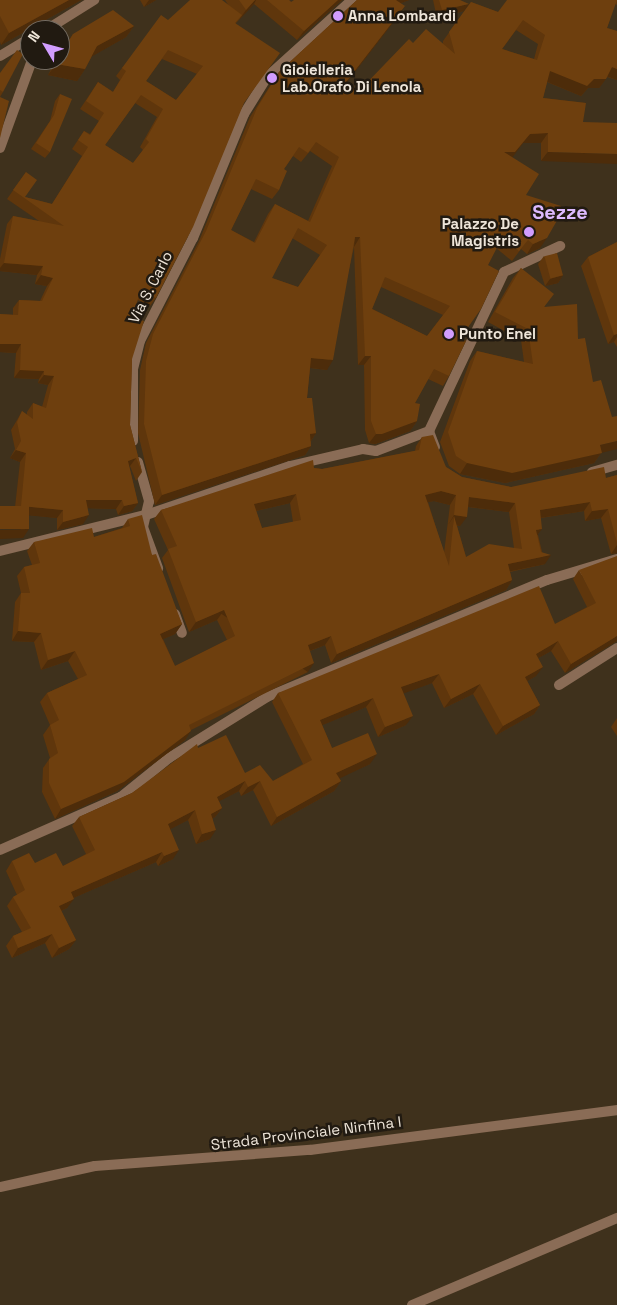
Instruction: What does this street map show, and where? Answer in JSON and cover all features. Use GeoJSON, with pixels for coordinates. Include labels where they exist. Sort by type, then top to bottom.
{"type":"FeatureCollection","features":[{"type":"Feature","properties":{"kind":"street"},"geometry":{"type":"LineString","coordinates":[[62,20],[94,0]]}},
{"type":"Feature","properties":{"kind":"street","name":"Via S. Carlo"},"geometry":{"type":"LineString","coordinates":[[162,580],[143,527],[149,501],[131,434],[133,369],[140,341],[193,238],[244,114],[267,77],[352,0]]}},
{"type":"Feature","properties":{"kind":"street"},"geometry":{"type":"LineString","coordinates":[[0,56],[20,44]]}},
{"type":"Feature","properties":{"kind":"street"},"geometry":{"type":"LineString","coordinates":[[0,148],[28,70]]}},
{"type":"Feature","properties":{"kind":"street"},"geometry":{"type":"LineString","coordinates":[[0,551],[146,515],[237,481],[363,449],[376,451],[429,431],[504,272],[560,246]]}},
{"type":"Feature","properties":{"kind":"street"},"geometry":{"type":"LineString","coordinates":[[429,431],[440,463]]}},
{"type":"Feature","properties":{"kind":"street"},"geometry":{"type":"LineString","coordinates":[[577,476],[617,465]]}},
{"type":"Feature","properties":{"kind":"street"},"geometry":{"type":"LineString","coordinates":[[0,850],[121,797],[169,758],[275,693],[547,580],[617,559]]}},
{"type":"Feature","properties":{"kind":"street"},"geometry":{"type":"LineString","coordinates":[[172,606],[182,633]]}},
{"type":"Feature","properties":{"kind":"street"},"geometry":{"type":"LineString","coordinates":[[559,685],[617,648]]}},
{"type":"Feature","properties":{"kind":"street","name":"Strada Provinciale Ninfina I"},"geometry":{"type":"LineString","coordinates":[[0,1186],[95,1166],[310,1150],[617,1110]]}},
{"type":"Feature","properties":{"kind":"street"},"geometry":{"type":"LineString","coordinates":[[412,1305],[617,1218]]}},
{"type":"Feature","properties":{"kind":"building"},"geometry":{"type":"Polygon","coordinates":[[[0,0],[69,0],[33,20],[20,20],[20,27],[9,33],[0,16],[0,0]]]}},
{"type":"Feature","properties":{"kind":"building"},"geometry":{"type":"Polygon","coordinates":[[[190,0],[222,0],[242,15],[235,23],[280,53],[244,103],[193,227],[156,298],[141,291],[131,317],[144,321],[132,359],[130,425],[142,472],[136,458],[128,461],[138,503],[124,506],[122,500],[86,500],[89,515],[63,522],[63,510],[21,506],[26,453],[16,450],[21,441],[17,422],[22,411],[33,419],[33,403],[46,408],[54,376],[44,375],[44,371],[20,370],[21,344],[0,344],[0,314],[18,315],[19,300],[42,301],[53,278],[41,275],[43,266],[4,263],[13,216],[64,226],[13,190],[26,172],[37,180],[25,197],[52,204],[88,147],[78,140],[84,131],[90,135],[104,113],[86,101],[98,82],[113,92],[126,71],[122,68],[161,15],[168,20],[190,0]],[[168,50],[146,81],[176,100],[203,66],[168,50]],[[141,95],[105,145],[133,163],[149,142],[146,139],[163,109],[141,95]]]}},
{"type":"Feature","properties":{"kind":"building"},"geometry":{"type":"Polygon","coordinates":[[[239,0],[255,0],[246,10],[239,0]]]}},
{"type":"Feature","properties":{"kind":"building"},"geometry":{"type":"Polygon","coordinates":[[[267,0],[289,0],[291,2],[294,0],[338,0],[304,31],[267,0]]]}},
{"type":"Feature","properties":{"kind":"building"},"geometry":{"type":"Polygon","coordinates":[[[357,0],[396,0],[405,6],[346,82],[358,92],[409,39],[413,43],[426,29],[455,54],[449,32],[471,2],[498,12],[507,0],[617,0],[607,28],[617,31],[617,69],[612,67],[606,79],[594,79],[587,86],[550,71],[543,98],[586,103],[583,122],[617,123],[617,154],[548,152],[548,133],[530,134],[515,152],[504,152],[539,174],[526,195],[561,206],[559,217],[547,238],[533,244],[528,240],[519,251],[502,238],[488,265],[499,271],[481,309],[461,337],[466,341],[449,376],[434,369],[415,403],[420,404],[417,421],[382,434],[376,434],[371,421],[371,356],[365,356],[360,237],[355,237],[333,360],[311,358],[307,398],[312,398],[316,433],[310,434],[311,446],[162,495],[144,424],[146,361],[153,334],[206,231],[257,108],[279,72],[357,0]],[[523,20],[502,49],[537,60],[545,35],[523,20]],[[316,142],[308,153],[299,147],[284,169],[287,171],[279,190],[256,179],[231,230],[255,243],[275,204],[310,222],[339,157],[316,142]],[[298,228],[272,278],[298,287],[327,245],[298,228]],[[385,277],[372,309],[427,336],[450,306],[385,277]]]}},
{"type":"Feature","properties":{"kind":"building"},"geometry":{"type":"Polygon","coordinates":[[[439,0],[460,0],[469,4],[442,10],[439,0]]]}},
{"type":"Feature","properties":{"kind":"building"},"geometry":{"type":"Polygon","coordinates":[[[113,10],[134,26],[97,46],[85,69],[70,66],[70,39],[73,34],[113,10]]]}},
{"type":"Feature","properties":{"kind":"building"},"geometry":{"type":"Polygon","coordinates":[[[17,50],[20,52],[20,60],[3,92],[0,90],[0,73],[17,50]]]}},
{"type":"Feature","properties":{"kind":"building"},"geometry":{"type":"Polygon","coordinates":[[[60,94],[72,99],[50,152],[36,143],[54,115],[60,94]]]}},
{"type":"Feature","properties":{"kind":"building"},"geometry":{"type":"Polygon","coordinates":[[[0,97],[9,101],[0,138],[0,97]]]}},
{"type":"Feature","properties":{"kind":"building"},"geometry":{"type":"Polygon","coordinates":[[[617,242],[617,334],[614,335],[588,257],[617,242]]]}},
{"type":"Feature","properties":{"kind":"building"},"geometry":{"type":"Polygon","coordinates":[[[557,253],[563,275],[550,279],[544,256],[557,253]]]}},
{"type":"Feature","properties":{"kind":"building"},"geometry":{"type":"Polygon","coordinates":[[[521,268],[554,294],[544,307],[577,304],[578,339],[585,338],[593,382],[601,380],[612,417],[617,416],[617,441],[600,445],[602,453],[512,473],[467,463],[456,456],[448,432],[477,351],[533,364],[528,329],[495,312],[521,268]]]}},
{"type":"Feature","properties":{"kind":"building"},"geometry":{"type":"Polygon","coordinates":[[[433,435],[446,467],[462,477],[511,487],[604,467],[606,478],[617,475],[617,543],[608,509],[592,511],[590,502],[540,510],[542,529],[536,530],[541,552],[551,555],[508,564],[512,580],[337,654],[331,636],[308,645],[314,663],[189,725],[191,731],[124,782],[61,809],[49,783],[49,759],[58,753],[50,725],[59,720],[47,693],[87,675],[75,651],[48,660],[41,633],[18,631],[21,593],[30,593],[24,567],[40,563],[34,542],[92,528],[94,537],[130,526],[128,519],[142,515],[152,555],[156,554],[182,624],[160,634],[175,666],[235,636],[224,610],[196,622],[168,549],[177,546],[161,510],[313,460],[314,468],[322,469],[419,450],[422,437],[433,435]],[[441,491],[425,495],[449,566],[454,516],[466,557],[489,544],[522,549],[515,503],[469,497],[467,517],[454,515],[456,495],[441,491]],[[296,494],[254,504],[262,528],[301,520],[296,494]]]}},
{"type":"Feature","properties":{"kind":"building"},"geometry":{"type":"Polygon","coordinates":[[[0,506],[29,506],[29,529],[0,529],[0,506]]]}},
{"type":"Feature","properties":{"kind":"building"},"geometry":{"type":"Polygon","coordinates":[[[617,556],[617,636],[571,664],[558,641],[536,654],[543,667],[525,677],[540,705],[503,726],[480,684],[451,699],[439,674],[401,687],[413,716],[385,727],[373,698],[320,720],[332,748],[368,733],[377,754],[336,773],[341,781],[277,817],[260,781],[248,787],[245,781],[217,797],[222,808],[211,814],[216,830],[202,834],[195,810],[168,824],[179,850],[164,856],[162,852],[71,892],[74,899],[59,906],[76,940],[59,948],[52,934],[18,948],[13,936],[31,928],[13,897],[25,890],[12,861],[29,853],[35,863],[56,853],[63,866],[95,850],[79,817],[132,793],[197,744],[198,748],[226,735],[245,773],[260,765],[273,781],[312,760],[278,693],[539,586],[555,624],[596,603],[579,570],[617,556]]]}},
{"type":"Feature","properties":{"kind":"place","name":"Anna Lombardi"},"geometry":{"type":"Point","coordinates":[338,16]}},
{"type":"Feature","properties":{"kind":"place","name":"Gioielleria Lab.Orafo Di Lenola"},"geometry":{"type":"Point","coordinates":[272,78]}},
{"type":"Feature","properties":{"kind":"place","name":"Palazzo De Magistris"},"geometry":{"type":"Point","coordinates":[529,232]}},
{"type":"Feature","properties":{"kind":"place","name":"Punto Enel"},"geometry":{"type":"Point","coordinates":[449,334]}},
{"type":"Feature","properties":{"kind":"district","name":"Sezze"},"geometry":{"type":"Point","coordinates":[560,212]}}]}
